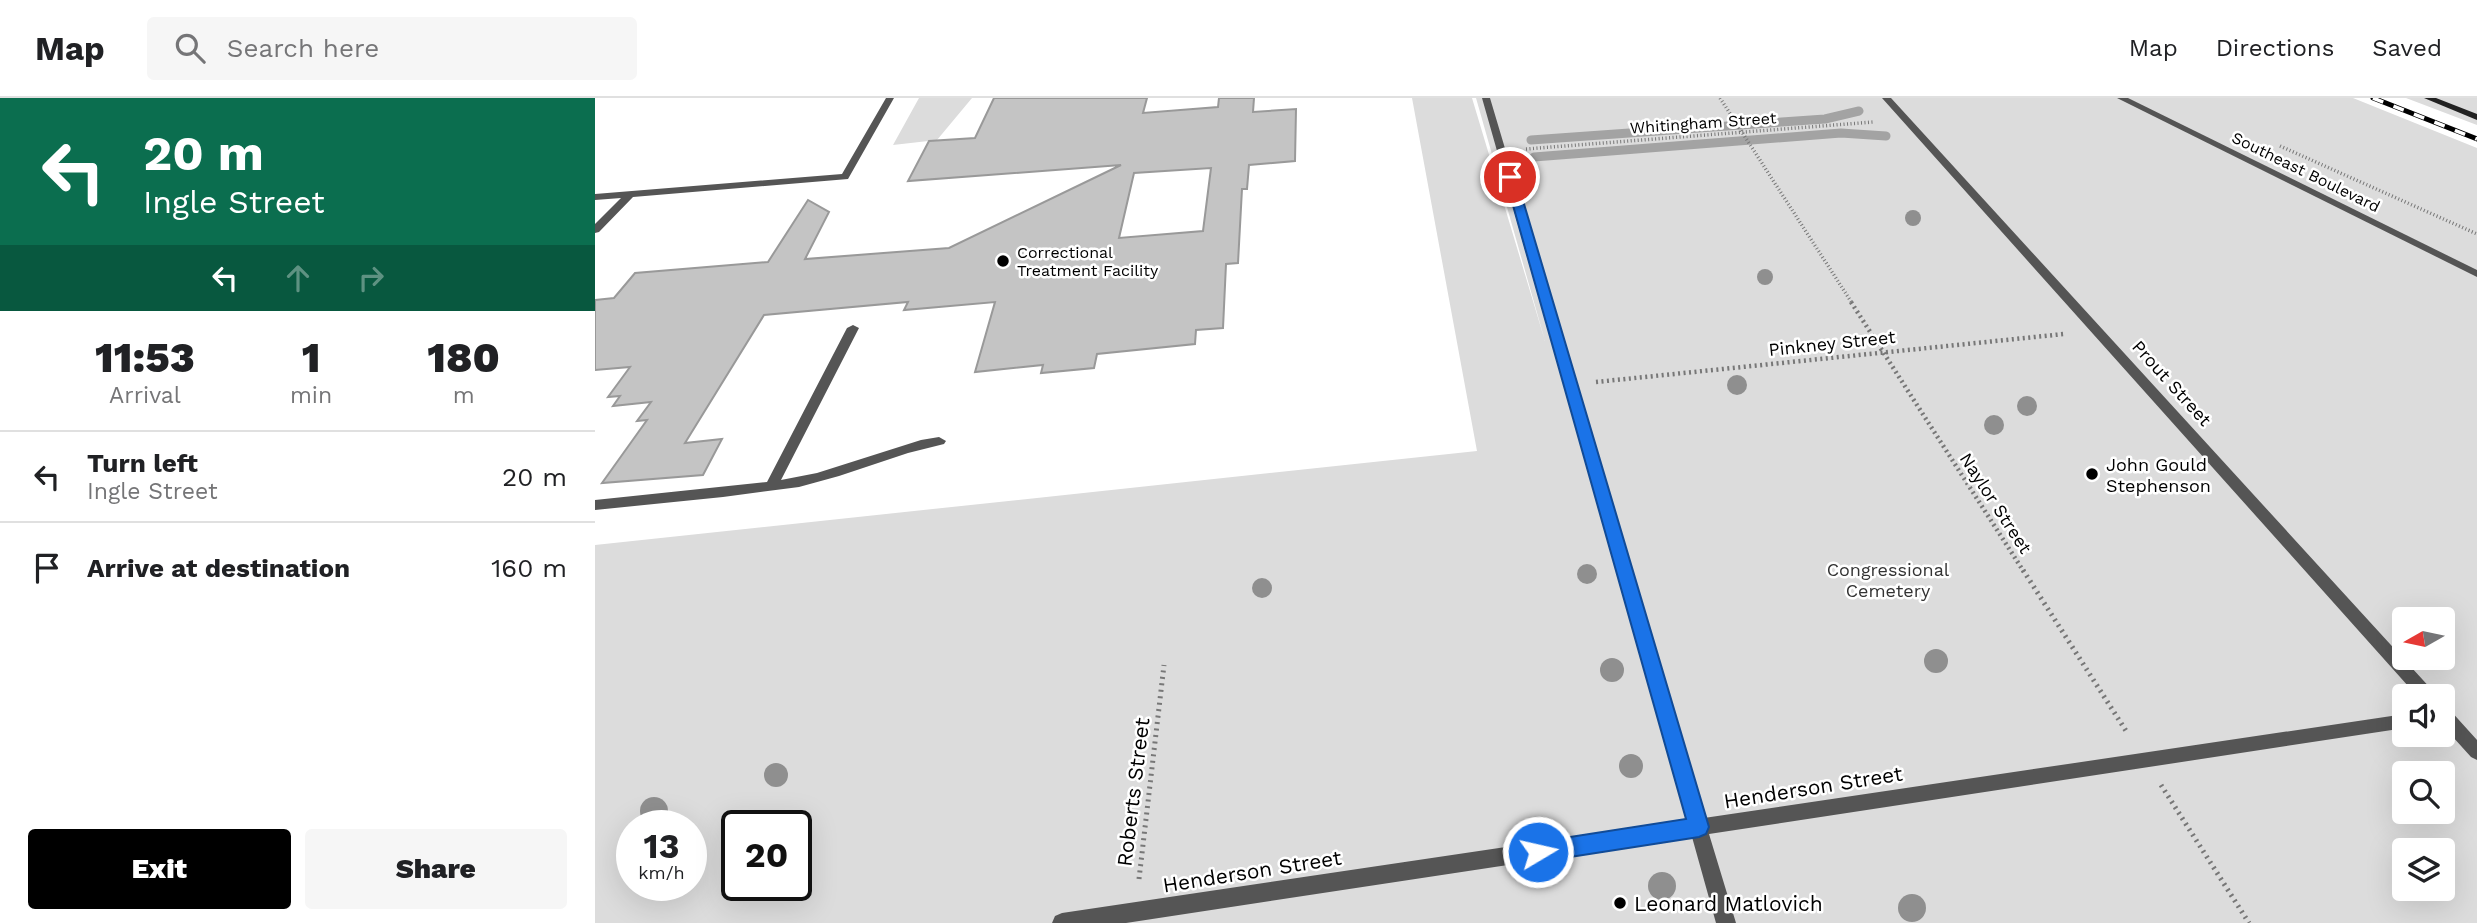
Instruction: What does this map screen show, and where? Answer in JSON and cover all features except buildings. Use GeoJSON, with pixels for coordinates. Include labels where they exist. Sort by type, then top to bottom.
{"type":"FeatureCollection","features":[{"type":"Feature","properties":{"kind":"street"},"geometry":{"type":"LineString","coordinates":[[595,196],[845,177],[890,98]]}},
{"type":"Feature","properties":{"kind":"street"},"geometry":{"type":"LineString","coordinates":[[1486,98],[1726,923]]}},
{"type":"Feature","properties":{"kind":"street","name":"Prout Street"},"geometry":{"type":"LineString","coordinates":[[1886,98],[2416,684]]}},
{"type":"Feature","properties":{"kind":"street","name":"Southeast Boulevard"},"geometry":{"type":"LineString","coordinates":[[2121,98],[2477,274]]}},
{"type":"Feature","properties":{"kind":"street"},"geometry":{"type":"LineString","coordinates":[[2428,98],[2477,117]]}},
{"type":"Feature","properties":{"kind":"street"},"geometry":{"type":"LineString","coordinates":[[595,196],[609,185]]}},
{"type":"Feature","properties":{"kind":"street"},"geometry":{"type":"LineString","coordinates":[[595,230],[629,195]]}},
{"type":"Feature","properties":{"kind":"street"},"geometry":{"type":"LineString","coordinates":[[772,485],[853,328]]}},
{"type":"Feature","properties":{"kind":"street"},"geometry":{"type":"LineString","coordinates":[[595,505],[772,485],[823,475],[908,446],[939,441]]}},
{"type":"Feature","properties":{"kind":"street","name":"Henderson Street"},"geometry":{"type":"LineString","coordinates":[[1062,923],[2392,723]]}},
{"type":"Feature","properties":{"kind":"street"},"geometry":{"type":"LineString","coordinates":[[2455,728],[2477,752]]}},
{"type":"Feature","properties":{"kind":"path","name":"Naylor Street"},"geometry":{"type":"LineString","coordinates":[[1720,98],[2249,923]]}},
{"type":"Feature","properties":{"kind":"path","name":"Whitingham Street"},"geometry":{"type":"LineString","coordinates":[[1503,151],[1905,119]]}},
{"type":"Feature","properties":{"kind":"path"},"geometry":{"type":"LineString","coordinates":[[2278,145],[2477,234]]}},
{"type":"Feature","properties":{"kind":"path","name":"Pinkney Street"},"geometry":{"type":"LineString","coordinates":[[1570,384],[2096,330]]}},
{"type":"Feature","properties":{"kind":"path","name":"Roberts Street"},"geometry":{"type":"LineString","coordinates":[[1135,912],[1164,664]]}},
{"type":"Feature","properties":{"kind":"green space"},"geometry":{"type":"Polygon","coordinates":[[[919,98],[972,98],[937,140],[893,145],[919,98]]]}},
{"type":"Feature","properties":{"kind":"green space","name":"Congressional Cemetery"},"geometry":{"type":"Polygon","coordinates":[[[1412,98],[1472,98],[1545,341],[1476,98],[2353,98],[2477,148],[2477,923],[595,923],[595,545],[1477,451],[1412,98]]]}},
{"type":"Feature","properties":{"kind":"green space"},"geometry":{"type":"Polygon","coordinates":[[[2406,98],[2477,98],[2477,125],[2406,98]]]}},
{"type":"Feature","properties":{"kind":"waterway"},"geometry":{"type":"LineString","coordinates":[[1531,140],[1825,119],[1859,111]]}},
{"type":"Feature","properties":{"kind":"waterway"},"geometry":{"type":"LineString","coordinates":[[1534,157],[1841,133],[1886,136]]}},
{"type":"Feature","properties":{"kind":"railway"},"geometry":{"type":"LineString","coordinates":[[2373,98],[2477,139]]}},
{"type":"Feature","properties":{"kind":"place","name":"Correctional Treatment Facility"},"geometry":{"type":"Point","coordinates":[1003,261]}},
{"type":"Feature","properties":{"kind":"place","name":"John Gould Stephenson"},"geometry":{"type":"Point","coordinates":[2092,474]}},
{"type":"Feature","properties":{"kind":"place","name":"Leonard Matlovich"},"geometry":{"type":"Point","coordinates":[1620,903]}},
{"type":"Feature","properties":{"kind":"route"},"geometry":{"type":"LineString","coordinates":[[1510,177],[1699,827],[1538,852]]}}]}
